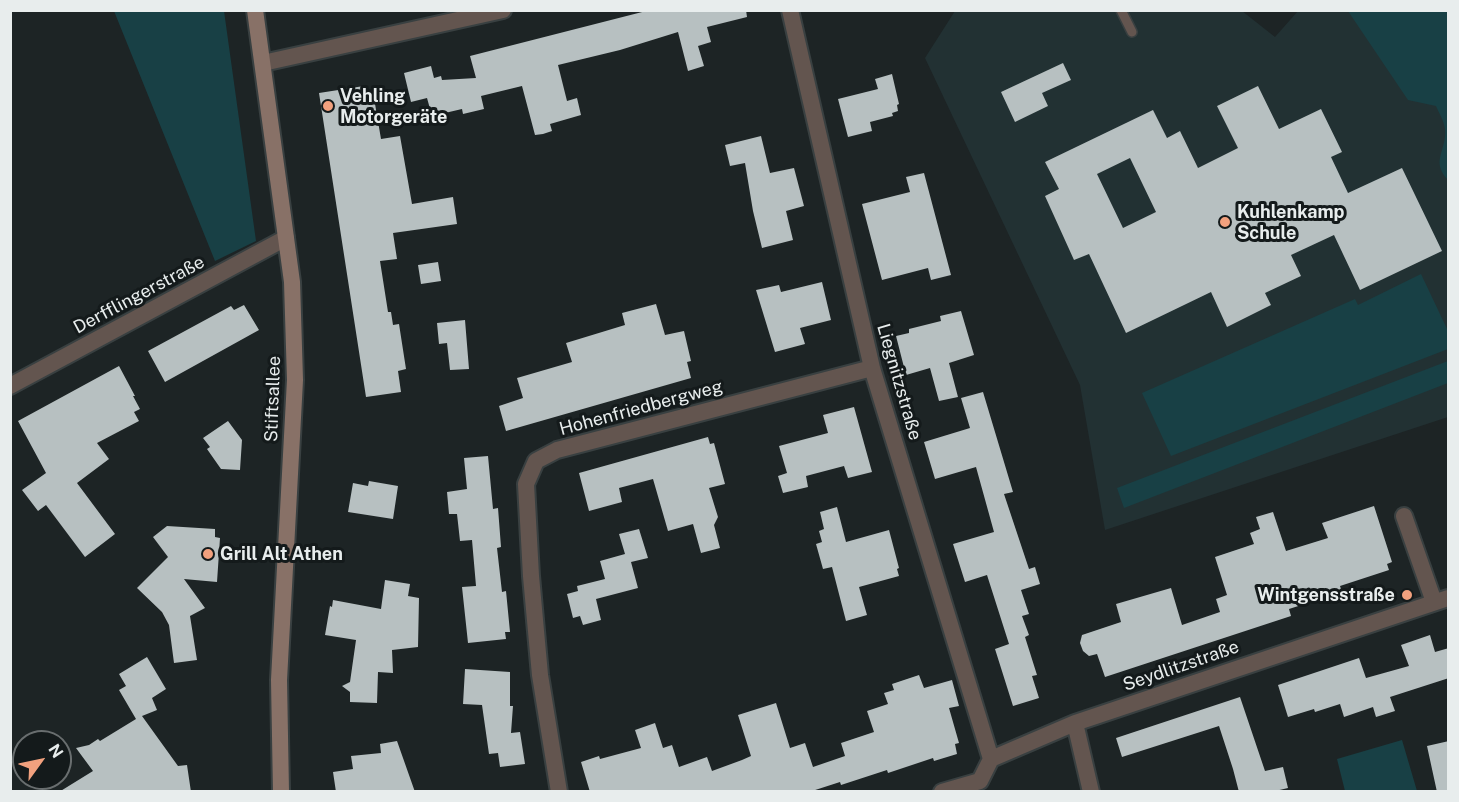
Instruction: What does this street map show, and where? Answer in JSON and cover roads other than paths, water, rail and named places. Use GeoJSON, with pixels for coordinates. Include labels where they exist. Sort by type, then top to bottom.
{"type":"FeatureCollection","features":[{"type":"Feature","properties":{"kind":"main road","name":"Stiftsallee"},"geometry":{"type":"LineString","coordinates":[[255,10],[292,282],[295,380],[279,680],[281,792]]}},
{"type":"Feature","properties":{"kind":"street"},"geometry":{"type":"LineString","coordinates":[[263,63],[502,10]]}},
{"type":"Feature","properties":{"kind":"street","name":"Liegnitzstraße"},"geometry":{"type":"LineString","coordinates":[[790,10],[872,368],[991,759]]}},
{"type":"Feature","properties":{"kind":"street","name":"Derfflingerstraße"},"geometry":{"type":"LineString","coordinates":[[10,386],[286,238]]}},
{"type":"Feature","properties":{"kind":"street","name":"Hohenfriedbergweg"},"geometry":{"type":"LineString","coordinates":[[559,792],[540,675],[531,576],[526,484],[536,461],[557,450],[872,368]]}},
{"type":"Feature","properties":{"kind":"street"},"geometry":{"type":"LineString","coordinates":[[1404,516],[1441,600]]}},
{"type":"Feature","properties":{"kind":"street","name":"Seydlitzstraße"},"geometry":{"type":"LineString","coordinates":[[991,759],[1075,723],[1441,600]]}},
{"type":"Feature","properties":{"kind":"street"},"geometry":{"type":"LineString","coordinates":[[1075,723],[1091,792]]}},
{"type":"Feature","properties":{"kind":"street"},"geometry":{"type":"LineString","coordinates":[[942,792],[980,781],[991,759]]}},
{"type":"Feature","properties":{"kind":"lane"},"geometry":{"type":"LineString","coordinates":[[1121,10],[1132,32]]}},
{"type":"Feature","properties":{"kind":"place","name":"Vehling Motorgeräte"},"geometry":{"type":"Point","coordinates":[328,106]}},
{"type":"Feature","properties":{"kind":"place","name":"Kuhlenkamp Schule"},"geometry":{"type":"Point","coordinates":[1225,222]}},
{"type":"Feature","properties":{"kind":"place","name":"Grill Alt Athen"},"geometry":{"type":"Point","coordinates":[208,554]}},
{"type":"Feature","properties":{"kind":"place","name":"Wintgensstraße"},"geometry":{"type":"Point","coordinates":[1407,595]}}]}
